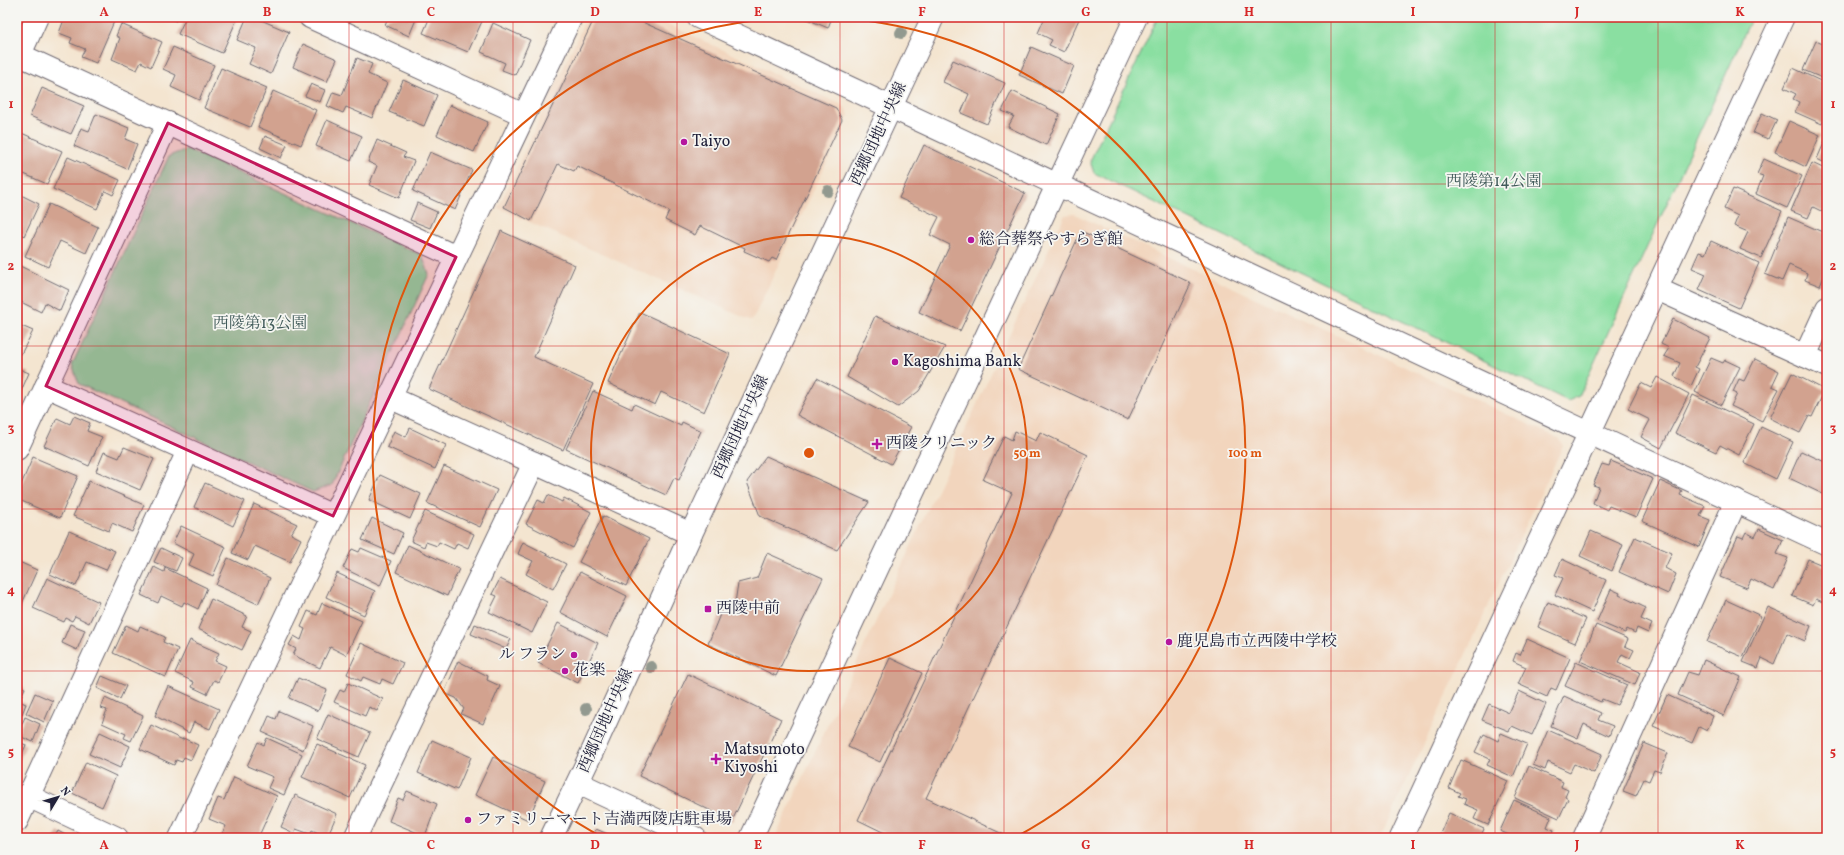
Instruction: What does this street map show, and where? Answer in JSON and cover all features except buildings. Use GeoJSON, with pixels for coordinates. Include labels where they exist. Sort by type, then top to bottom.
{"type":"FeatureCollection","features":[{"type":"Feature","properties":{"kind":"street"},"geometry":{"type":"LineString","coordinates":[[38,17],[18,58],[168,123],[456,257]]}},
{"type":"Feature","properties":{"kind":"street"},"geometry":{"type":"LineString","coordinates":[[310,17],[524,115]]}},
{"type":"Feature","properties":{"kind":"street"},"geometry":{"type":"LineString","coordinates":[[180,838],[571,17]]}},
{"type":"Feature","properties":{"kind":"street"},"geometry":{"type":"LineString","coordinates":[[698,17],[733,24],[892,107],[1827,544]]}},
{"type":"Feature","properties":{"kind":"street","name":"西郷団地中央線"},"geometry":{"type":"LineString","coordinates":[[551,838],[578,783],[691,534],[933,17]]}},
{"type":"Feature","properties":{"kind":"street"},"geometry":{"type":"LineString","coordinates":[[751,838],[1136,17]]}},
{"type":"Feature","properties":{"kind":"street"},"geometry":{"type":"LineString","coordinates":[[1401,838],[1783,17]]}},
{"type":"Feature","properties":{"kind":"street"},"geometry":{"type":"LineString","coordinates":[[17,449],[168,123]]}},
{"type":"Feature","properties":{"kind":"street"},"geometry":{"type":"LineString","coordinates":[[1657,289],[1827,366]]}},
{"type":"Feature","properties":{"kind":"street"},"geometry":{"type":"LineString","coordinates":[[1804,356],[1827,308]]}},
{"type":"Feature","properties":{"kind":"street"},"geometry":{"type":"LineString","coordinates":[[46,386],[333,516]]}},
{"type":"Feature","properties":{"kind":"street"},"geometry":{"type":"LineString","coordinates":[[389,397],[691,534]]}},
{"type":"Feature","properties":{"kind":"street"},"geometry":{"type":"LineString","coordinates":[[17,821],[188,451]]}},
{"type":"Feature","properties":{"kind":"street"},"geometry":{"type":"LineString","coordinates":[[355,838],[534,463]]}},
{"type":"Feature","properties":{"kind":"street"},"geometry":{"type":"LineString","coordinates":[[1584,838],[1736,501]]}},
{"type":"Feature","properties":{"kind":"street"},"geometry":{"type":"LineString","coordinates":[[578,783],[695,838]]}},
{"type":"Feature","properties":{"kind":"street"},"geometry":{"type":"LineString","coordinates":[[28,796],[117,838]]}},
{"type":"Feature","properties":{"kind":"highlighted area"},"geometry":{"type":"Polygon","coordinates":[[[168,123],[456,257],[333,516],[46,386],[168,123]]]}},
{"type":"Feature","properties":{"kind":"shaded area","name":"Taiyo"},"geometry":{"type":"Polygon","coordinates":[[[587,17],[652,17],[844,106],[849,115],[752,321],[498,208],[587,17]]]}},
{"type":"Feature","properties":{"kind":"shaded area","name":"鹿児島市立西陵中学校"},"geometry":{"type":"Polygon","coordinates":[[[1074,214],[1558,438],[1563,446],[1380,838],[775,838],[1065,215],[1074,214]]]}},
{"type":"Feature","properties":{"kind":"green space","name":"西陵第14公園"},"geometry":{"type":"Polygon","coordinates":[[[1158,17],[1752,17],[1579,396],[1568,401],[1094,173],[1090,161],[1158,17]]]}},
{"type":"Feature","properties":{"kind":"green space","name":"西陵第13公園"},"geometry":{"type":"Polygon","coordinates":[[[187,149],[422,255],[429,274],[332,485],[313,492],[79,384],[72,365],[169,156],[187,149]]]}},
{"type":"Feature","properties":{"kind":"place","name":"Taiyo"},"geometry":{"type":"Point","coordinates":[684,142]}},
{"type":"Feature","properties":{"kind":"place","name":"総合葬祭やすらぎ館"},"geometry":{"type":"Point","coordinates":[971,240]}},
{"type":"Feature","properties":{"kind":"place","name":"Kagoshima Bank"},"geometry":{"type":"Point","coordinates":[895,362]}},
{"type":"Feature","properties":{"kind":"place","name":"西陵クリニック"},"geometry":{"type":"Point","coordinates":[877,444]}},
{"type":"Feature","properties":{"kind":"place","name":"西陵中前"},"geometry":{"type":"Point","coordinates":[708,609]}},
{"type":"Feature","properties":{"kind":"place","name":"鹿児島市立西陵中学校"},"geometry":{"type":"Point","coordinates":[1169,642]}},
{"type":"Feature","properties":{"kind":"place","name":"ル フラン"},"geometry":{"type":"Point","coordinates":[574,655]}},
{"type":"Feature","properties":{"kind":"place","name":"花楽"},"geometry":{"type":"Point","coordinates":[565,671]}},
{"type":"Feature","properties":{"kind":"place","name":"Matsumoto Kiyoshi"},"geometry":{"type":"Point","coordinates":[716,759]}},
{"type":"Feature","properties":{"kind":"place","name":"ファミリーマート吉満西陵店駐車場"},"geometry":{"type":"Point","coordinates":[468,820]}}]}
